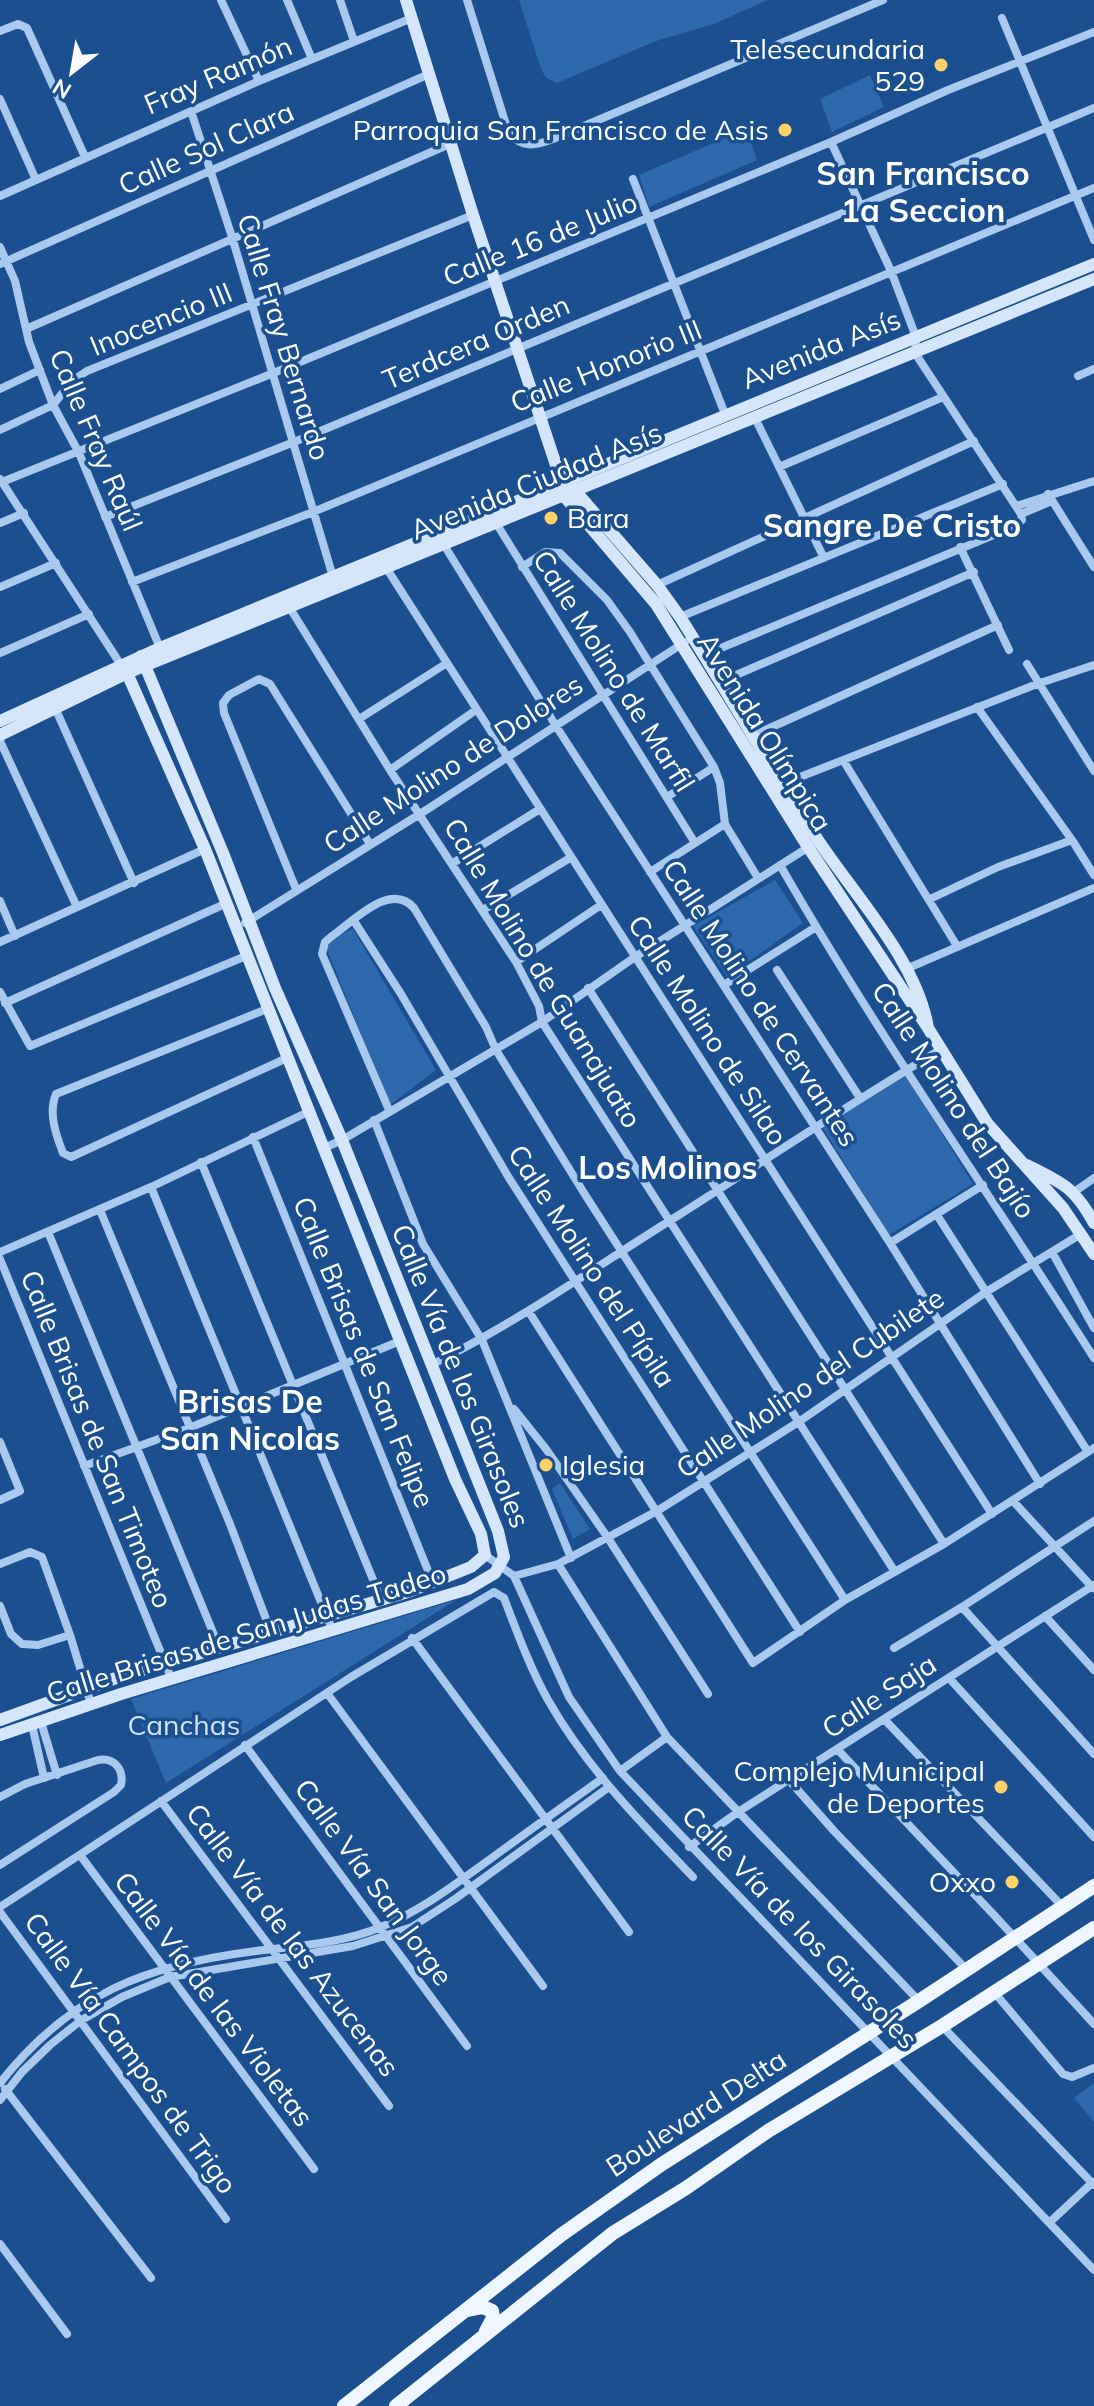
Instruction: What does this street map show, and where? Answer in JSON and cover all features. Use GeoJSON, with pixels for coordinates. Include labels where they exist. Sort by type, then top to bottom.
{"type":"FeatureCollection","features":[{"type":"Feature","properties":{"kind":"main road","name":"Boulevard Delta"},"geometry":{"type":"LineString","coordinates":[[344,2406],[561,2235],[662,2164],[1094,1886]]}},
{"type":"Feature","properties":{"kind":"main road","name":"Boulevard Delta"},"geometry":{"type":"LineString","coordinates":[[396,2406],[613,2233],[686,2188],[768,2131],[942,2026],[1037,1963],[1092,1933]]}},
{"type":"Feature","properties":{"kind":"main road"},"geometry":{"type":"LineString","coordinates":[[510,2276],[506,2293],[516,2301],[525,2303]]}},
{"type":"Feature","properties":{"kind":"main road"},"geometry":{"type":"LineString","coordinates":[[467,2310],[483,2307],[492,2311],[491,2322],[483,2334]]}},
{"type":"Feature","properties":{"kind":"street"},"geometry":{"type":"LineString","coordinates":[[221,0],[259,81]]}},
{"type":"Feature","properties":{"kind":"street"},"geometry":{"type":"LineString","coordinates":[[287,0],[312,59]]}},
{"type":"Feature","properties":{"kind":"street"},"geometry":{"type":"LineString","coordinates":[[340,0],[354,41]]}},
{"type":"Feature","properties":{"kind":"street"},"geometry":{"type":"LineString","coordinates":[[406,0],[516,348],[565,488]]}},
{"type":"Feature","properties":{"kind":"street"},"geometry":{"type":"LineString","coordinates":[[467,0],[508,131],[514,139],[530,146],[883,0]]}},
{"type":"Feature","properties":{"kind":"street","name":"Fray Ramón"},"geometry":{"type":"LineString","coordinates":[[0,196],[259,81],[412,18]]}},
{"type":"Feature","properties":{"kind":"street"},"geometry":{"type":"LineString","coordinates":[[1002,18],[1094,240]]}},
{"type":"Feature","properties":{"kind":"street"},"geometry":{"type":"LineString","coordinates":[[0,31],[15,24],[27,28],[85,157]]}},
{"type":"Feature","properties":{"kind":"street","name":"Calle 16 de Julio"},"geometry":{"type":"LineString","coordinates":[[1,480],[79,453],[1094,32]]}},
{"type":"Feature","properties":{"kind":"street","name":"Calle Sol Clara"},"geometry":{"type":"LineString","coordinates":[[3,262],[429,74]]}},
{"type":"Feature","properties":{"kind":"street"},"geometry":{"type":"LineString","coordinates":[[0,99],[36,180]]}},
{"type":"Feature","properties":{"kind":"street","name":"Terdcera Orden"},"geometry":{"type":"LineString","coordinates":[[105,517],[675,285],[1094,108]]}},
{"type":"Feature","properties":{"kind":"street","name":"Calle Fray Bernardo"},"geometry":{"type":"LineString","coordinates":[[191,111],[232,237],[333,577]]}},
{"type":"Feature","properties":{"kind":"street"},"geometry":{"type":"LineString","coordinates":[[704,655],[1013,527],[1022,520],[1003,484],[915,353],[916,337],[891,271],[831,142]]}},
{"type":"Feature","properties":{"kind":"street"},"geometry":{"type":"LineString","coordinates":[[26,329],[452,143]]}},
{"type":"Feature","properties":{"kind":"street"},"geometry":{"type":"LineString","coordinates":[[633,179],[703,351],[725,414]]}},
{"type":"Feature","properties":{"kind":"street","name":"Calle Honorio III"},"geometry":{"type":"LineString","coordinates":[[132,582],[313,512],[1094,188]]}},
{"type":"Feature","properties":{"kind":"street","name":"Inocencio III"},"geometry":{"type":"LineString","coordinates":[[53,405],[72,381],[87,371],[473,215]]}},
{"type":"Feature","properties":{"kind":"street","name":"Calle Fray Raúl"},"geometry":{"type":"LineString","coordinates":[[0,247],[3,262],[20,297],[26,329],[53,405],[79,453],[160,648]]}},
{"type":"Feature","properties":{"kind":"street","name":"Avenida Asís"},"geometry":{"type":"LineString","coordinates":[[565,488],[725,414],[1094,264]]}},
{"type":"Feature","properties":{"kind":"street","name":"Avenida Ciudad Asís"},"geometry":{"type":"LineString","coordinates":[[0,721],[287,604],[333,577],[755,418],[1094,279]]}},
{"type":"Feature","properties":{"kind":"street"},"geometry":{"type":"LineString","coordinates":[[1078,376],[1094,369]]}},
{"type":"Feature","properties":{"kind":"street"},"geometry":{"type":"LineString","coordinates":[[0,389],[40,370]]}},
{"type":"Feature","properties":{"kind":"street"},"geometry":{"type":"LineString","coordinates":[[779,467],[943,397]]}},
{"type":"Feature","properties":{"kind":"street"},"geometry":{"type":"LineString","coordinates":[[0,430],[53,405]]}},
{"type":"Feature","properties":{"kind":"street"},"geometry":{"type":"LineString","coordinates":[[755,418],[824,558]]}},
{"type":"Feature","properties":{"kind":"street"},"geometry":{"type":"LineString","coordinates":[[657,585],[974,441]]}},
{"type":"Feature","properties":{"kind":"street"},"geometry":{"type":"LineString","coordinates":[[1,480],[124,669]]}},
{"type":"Feature","properties":{"kind":"street"},"geometry":{"type":"LineString","coordinates":[[1019,510],[1094,481]]}},
{"type":"Feature","properties":{"kind":"street"},"geometry":{"type":"LineString","coordinates":[[680,617],[1003,484]]}},
{"type":"Feature","properties":{"kind":"street","name":"Avenida Ciudad Asís"},"geometry":{"type":"LineString","coordinates":[[144,661],[160,648],[387,569],[496,523],[565,488]]}},
{"type":"Feature","properties":{"kind":"street","name":"Avenida Olímpica"},"geometry":{"type":"LineString","coordinates":[[565,488],[657,585],[680,617],[687,641],[704,655],[782,784],[814,844],[906,969],[925,1006],[928,1028]]}},
{"type":"Feature","properties":{"kind":"street","name":"Avenida Olímpica"},"geometry":{"type":"LineString","coordinates":[[565,488],[687,641],[987,1123],[1056,1200],[1094,1254]]}},
{"type":"Feature","properties":{"kind":"street"},"geometry":{"type":"LineString","coordinates":[[1050,498],[1094,567]]}},
{"type":"Feature","properties":{"kind":"street"},"geometry":{"type":"LineString","coordinates":[[0,523],[24,513]]}},
{"type":"Feature","properties":{"kind":"street","name":"Calle Molino de Marfil"},"geometry":{"type":"LineString","coordinates":[[496,523],[695,843]]}},
{"type":"Feature","properties":{"kind":"street","name":"Calle Molino de Cervantes"},"geometry":{"type":"LineString","coordinates":[[444,545],[556,726],[890,1243],[1040,1484]]}},
{"type":"Feature","properties":{"kind":"street"},"geometry":{"type":"LineString","coordinates":[[960,547],[1009,650]]}},
{"type":"Feature","properties":{"kind":"street"},"geometry":{"type":"LineString","coordinates":[[522,567],[545,552],[565,555],[607,600],[651,663],[714,767],[720,783],[725,824],[758,878]]}},
{"type":"Feature","properties":{"kind":"street"},"geometry":{"type":"LineString","coordinates":[[0,587],[56,563]]}},
{"type":"Feature","properties":{"kind":"street","name":"Calle Molino de Silao"},"geometry":{"type":"LineString","coordinates":[[387,569],[992,1514]]}},
{"type":"Feature","properties":{"kind":"street"},"geometry":{"type":"LineString","coordinates":[[720,682],[974,572]]}},
{"type":"Feature","properties":{"kind":"street","name":"Calle Molino de Guanajuato"},"geometry":{"type":"LineString","coordinates":[[287,604],[390,770],[516,962],[539,1006],[542,1022],[895,1572]]}},
{"type":"Feature","properties":{"kind":"street"},"geometry":{"type":"LineString","coordinates":[[0,653],[89,614]]}},
{"type":"Feature","properties":{"kind":"street"},"geometry":{"type":"LineString","coordinates":[[752,736],[998,625]]}},
{"type":"Feature","properties":{"kind":"street","name":"Calle Molino de Dolores"},"geometry":{"type":"LineString","coordinates":[[236,928],[420,814],[687,641]]}},
{"type":"Feature","properties":{"kind":"street","name":"Calle Vía de los Girasoles"},"geometry":{"type":"LineString","coordinates":[[144,661],[342,1140],[501,1541],[504,1557],[500,1567],[514,1576],[569,1697],[620,1771],[689,1847],[870,2032],[1094,2270]]}},
{"type":"Feature","properties":{"kind":"street"},"geometry":{"type":"LineString","coordinates":[[359,719],[447,663]]}},
{"type":"Feature","properties":{"kind":"street"},"geometry":{"type":"LineString","coordinates":[[1027,664],[1094,771]]}},
{"type":"Feature","properties":{"kind":"street"},"geometry":{"type":"LineString","coordinates":[[782,784],[1037,684],[1093,668]]}},
{"type":"Feature","properties":{"kind":"street","name":"Avenida Ciudad Asís"},"geometry":{"type":"LineString","coordinates":[[0,735],[56,710],[124,669]]}},
{"type":"Feature","properties":{"kind":"street","name":"Calle Vía de los Girasoles"},"geometry":{"type":"LineString","coordinates":[[124,669],[205,849],[455,1479],[481,1534],[485,1555]]}},
{"type":"Feature","properties":{"kind":"street"},"geometry":{"type":"LineString","coordinates":[[296,889],[224,713],[223,703],[229,695],[259,679],[270,684],[370,844]]}},
{"type":"Feature","properties":{"kind":"street"},"geometry":{"type":"LineString","coordinates":[[977,707],[1094,875]]}},
{"type":"Feature","properties":{"kind":"street"},"geometry":{"type":"LineString","coordinates":[[56,710],[134,883]]}},
{"type":"Feature","properties":{"kind":"street"},"geometry":{"type":"LineString","coordinates":[[390,770],[476,710]]}},
{"type":"Feature","properties":{"kind":"street"},"geometry":{"type":"LineString","coordinates":[[0,741],[77,907]]}},
{"type":"Feature","properties":{"kind":"street"},"geometry":{"type":"LineString","coordinates":[[843,760],[957,946]]}},
{"type":"Feature","properties":{"kind":"street"},"geometry":{"type":"LineString","coordinates":[[667,797],[714,767]]}},
{"type":"Feature","properties":{"kind":"street"},"geometry":{"type":"LineString","coordinates":[[453,863],[540,809]]}},
{"type":"Feature","properties":{"kind":"street"},"geometry":{"type":"LineString","coordinates":[[650,872],[725,824]]}},
{"type":"Feature","properties":{"kind":"street"},"geometry":{"type":"LineString","coordinates":[[930,899],[998,867],[1072,840]]}},
{"type":"Feature","properties":{"kind":"street"},"geometry":{"type":"LineString","coordinates":[[324,1148],[542,1022],[635,957],[814,844]]}},
{"type":"Feature","properties":{"kind":"street"},"geometry":{"type":"LineString","coordinates":[[0,942],[205,849]]}},
{"type":"Feature","properties":{"kind":"street"},"geometry":{"type":"LineString","coordinates":[[483,910],[570,858]]}},
{"type":"Feature","properties":{"kind":"street","name":"Calle Molino del Bajío"},"geometry":{"type":"LineString","coordinates":[[780,865],[907,1070],[1094,1358]]}},
{"type":"Feature","properties":{"kind":"street"},"geometry":{"type":"LineString","coordinates":[[906,969],[1094,888]]}},
{"type":"Feature","properties":{"kind":"street"},"geometry":{"type":"LineString","coordinates":[[389,1110],[322,954],[325,942],[389,898],[398,897],[408,901],[584,1193],[845,1600]]}},
{"type":"Feature","properties":{"kind":"street"},"geometry":{"type":"LineString","coordinates":[[0,901],[15,936]]}},
{"type":"Feature","properties":{"kind":"street"},"geometry":{"type":"LineString","coordinates":[[5,1003],[227,903]]}},
{"type":"Feature","properties":{"kind":"street"},"geometry":{"type":"LineString","coordinates":[[516,962],[601,905]]}},
{"type":"Feature","properties":{"kind":"street","name":"Calle Molino del Pípila"},"geometry":{"type":"LineString","coordinates":[[354,921],[576,1283],[800,1632]]}},
{"type":"Feature","properties":{"kind":"street"},"geometry":{"type":"LineString","coordinates":[[724,985],[816,927]]}},
{"type":"Feature","properties":{"kind":"street"},"geometry":{"type":"LineString","coordinates":[[0,992],[30,1046],[246,956]]}},
{"type":"Feature","properties":{"kind":"street"},"geometry":{"type":"LineString","coordinates":[[777,970],[860,1098]]}},
{"type":"Feature","properties":{"kind":"street"},"geometry":{"type":"LineString","coordinates":[[588,988],[944,1544]]}},
{"type":"Feature","properties":{"kind":"street"},"geometry":{"type":"LineString","coordinates":[[267,1009],[56,1094],[52,1103],[57,1138],[63,1153],[71,1157],[287,1058]]}},
{"type":"Feature","properties":{"kind":"street"},"geometry":{"type":"LineString","coordinates":[[431,1365],[482,1340],[576,1283],[860,1098],[940,1050]]}},
{"type":"Feature","properties":{"kind":"street"},"geometry":{"type":"LineString","coordinates":[[0,1252],[151,1187],[308,1112]]}},
{"type":"Feature","properties":{"kind":"street"},"geometry":{"type":"LineString","coordinates":[[374,1120],[423,1244],[482,1340],[571,1558]]}},
{"type":"Feature","properties":{"kind":"street","name":"Calle Brisas de San Felipe"},"geometry":{"type":"LineString","coordinates":[[253,1137],[433,1583]]}},
{"type":"Feature","properties":{"kind":"street","name":"Avenida Olímpica"},"geometry":{"type":"LineString","coordinates":[[1018,1160],[1074,1192],[1094,1223]]}},
{"type":"Feature","properties":{"kind":"street"},"geometry":{"type":"LineString","coordinates":[[201,1162],[381,1599]]}},
{"type":"Feature","properties":{"kind":"street"},"geometry":{"type":"LineString","coordinates":[[1074,1192],[1094,1178]]}},
{"type":"Feature","properties":{"kind":"street"},"geometry":{"type":"LineString","coordinates":[[890,1243],[983,1185]]}},
{"type":"Feature","properties":{"kind":"street"},"geometry":{"type":"LineString","coordinates":[[151,1187],[332,1629]]}},
{"type":"Feature","properties":{"kind":"street"},"geometry":{"type":"LineString","coordinates":[[100,1210],[230,1524],[271,1632]]}},
{"type":"Feature","properties":{"kind":"street"},"geometry":{"type":"LineString","coordinates":[[529,1312],[753,1663],[845,1600],[944,1544],[1091,1450],[937,1215]]}},
{"type":"Feature","properties":{"kind":"street"},"geometry":{"type":"LineString","coordinates":[[48,1232],[219,1647]]}},
{"type":"Feature","properties":{"kind":"street","name":"Calle Molino del Cubilete"},"geometry":{"type":"LineString","coordinates":[[514,1576],[558,1564],[657,1511],[800,1421],[986,1292],[1081,1234]]}},
{"type":"Feature","properties":{"kind":"street"},"geometry":{"type":"LineString","coordinates":[[1052,1252],[1094,1328]]}},
{"type":"Feature","properties":{"kind":"street","name":"Calle Brisas de San Timoteo"},"geometry":{"type":"LineString","coordinates":[[0,1259],[172,1680]]}},
{"type":"Feature","properties":{"kind":"street"},"geometry":{"type":"LineString","coordinates":[[84,1466],[189,1428],[400,1341]]}},
{"type":"Feature","properties":{"kind":"street"},"geometry":{"type":"LineString","coordinates":[[508,1403],[546,1449],[608,1538],[708,1694]]}},
{"type":"Feature","properties":{"kind":"street"},"geometry":{"type":"LineString","coordinates":[[0,1442],[20,1491],[0,1500]]}},
{"type":"Feature","properties":{"kind":"street"},"geometry":{"type":"LineString","coordinates":[[1013,1501],[1093,1587]]}},
{"type":"Feature","properties":{"kind":"street"},"geometry":{"type":"LineString","coordinates":[[894,1648],[1094,1521]]}},
{"type":"Feature","properties":{"kind":"street"},"geometry":{"type":"LineString","coordinates":[[0,1564],[30,1552],[42,1557],[91,1704]]}},
{"type":"Feature","properties":{"kind":"street"},"geometry":{"type":"LineString","coordinates":[[485,1555],[500,1567]]}},
{"type":"Feature","properties":{"kind":"street","name":"Calle Brisas de San Judas Tadeo"},"geometry":{"type":"LineString","coordinates":[[0,1720],[116,1678],[433,1583],[477,1564],[485,1555]]}},
{"type":"Feature","properties":{"kind":"street"},"geometry":{"type":"LineString","coordinates":[[558,1564],[667,1737],[919,2001]]}},
{"type":"Feature","properties":{"kind":"street","name":"Calle Brisas de San Judas Tadeo"},"geometry":{"type":"LineString","coordinates":[[0,1735],[121,1694],[468,1589],[500,1567]]}},
{"type":"Feature","properties":{"kind":"street","name":"Calle Saja"},"geometry":{"type":"LineString","coordinates":[[689,1847],[738,1812],[1093,1587]]}},
{"type":"Feature","properties":{"kind":"street"},"geometry":{"type":"LineString","coordinates":[[0,1909],[412,1638],[490,1593],[497,1592],[504,1598],[548,1699],[606,1782],[693,1877]]}},
{"type":"Feature","properties":{"kind":"street"},"geometry":{"type":"LineString","coordinates":[[0,1606],[11,1634],[22,1644],[38,1645],[70,1635]]}},
{"type":"Feature","properties":{"kind":"street"},"geometry":{"type":"LineString","coordinates":[[962,1607],[1094,1754]]}},
{"type":"Feature","properties":{"kind":"street"},"geometry":{"type":"LineString","coordinates":[[1045,1616],[1094,1670]]}},
{"type":"Feature","properties":{"kind":"street"},"geometry":{"type":"LineString","coordinates":[[412,1638],[629,1932]]}},
{"type":"Feature","properties":{"kind":"street"},"geometry":{"type":"LineString","coordinates":[[116,1678],[121,1694]]}},
{"type":"Feature","properties":{"kind":"street"},"geometry":{"type":"LineString","coordinates":[[949,1678],[1094,1837]]}},
{"type":"Feature","properties":{"kind":"street"},"geometry":{"type":"LineString","coordinates":[[327,1693],[543,1986]]}},
{"type":"Feature","properties":{"kind":"street"},"geometry":{"type":"LineString","coordinates":[[884,1719],[1063,1907]]}},
{"type":"Feature","properties":{"kind":"street"},"geometry":{"type":"LineString","coordinates":[[37,1723],[57,1775]]}},
{"type":"Feature","properties":{"kind":"street"},"geometry":{"type":"LineString","coordinates":[[37,1723],[44,1778]]}},
{"type":"Feature","properties":{"kind":"street"},"geometry":{"type":"LineString","coordinates":[[620,1771],[667,1737]]}},
{"type":"Feature","properties":{"kind":"street","name":"Calle Vía San Jorge"},"geometry":{"type":"LineString","coordinates":[[245,1745],[467,2046]]}},
{"type":"Feature","properties":{"kind":"street"},"geometry":{"type":"LineString","coordinates":[[837,1749],[1094,2024]]}},
{"type":"Feature","properties":{"kind":"street"},"geometry":{"type":"LineString","coordinates":[[0,1797],[44,1778],[106,1759],[119,1766],[123,1782],[114,1792],[0,1865]]}},
{"type":"Feature","properties":{"kind":"street"},"geometry":{"type":"LineString","coordinates":[[789,1780],[967,1970]]}},
{"type":"Feature","properties":{"kind":"street"},"geometry":{"type":"LineString","coordinates":[[151,2278],[0,2082],[27,2051],[74,2012],[136,1977],[163,1968],[328,1941],[380,1928],[464,1878],[606,1782]]}},
{"type":"Feature","properties":{"kind":"street","name":"Calle Vía de las Azucenas"},"geometry":{"type":"LineString","coordinates":[[161,1801],[275,1949],[389,2106]]}},
{"type":"Feature","properties":{"kind":"street"},"geometry":{"type":"LineString","coordinates":[[0,2100],[35,2059],[80,2021],[122,1997],[170,1977],[281,1959],[387,1937],[412,1927],[472,1887],[547,1823]]}},
{"type":"Feature","properties":{"kind":"street","name":"Calle Vía de las Violetas"},"geometry":{"type":"LineString","coordinates":[[80,1855],[314,2169]]}},
{"type":"Feature","properties":{"kind":"street","name":"Calle Vía Campos de Trigo"},"geometry":{"type":"LineString","coordinates":[[0,1909],[226,2219]]}},
{"type":"Feature","properties":{"kind":"street"},"geometry":{"type":"LineString","coordinates":[[994,1992],[1060,2071],[1072,2077],[1094,2068]]}},
{"type":"Feature","properties":{"kind":"street"},"geometry":{"type":"LineString","coordinates":[[942,2026],[1093,2183],[1050,2222]]}},
{"type":"Feature","properties":{"kind":"street"},"geometry":{"type":"LineString","coordinates":[[0,2244],[67,2334]]}},
{"type":"Feature","properties":{"kind":"green space"},"geometry":{"type":"Polygon","coordinates":[[[519,0],[768,0],[714,24],[656,41],[557,83],[546,78],[541,69],[519,0]]]}},
{"type":"Feature","properties":{"kind":"green space"},"geometry":{"type":"Polygon","coordinates":[[[870,75],[884,107],[832,132],[820,99],[870,75]]]}},
{"type":"Feature","properties":{"kind":"green space"},"geometry":{"type":"Polygon","coordinates":[[[746,129],[757,160],[649,207],[639,175],[746,129]]]}},
{"type":"Feature","properties":{"kind":"green space"},"geometry":{"type":"Polygon","coordinates":[[[775,880],[803,923],[727,977],[693,926],[775,880]]]}},
{"type":"Feature","properties":{"kind":"green space"},"geometry":{"type":"Polygon","coordinates":[[[353,929],[436,1070],[390,1105],[325,945],[330,939],[353,929]]]}},
{"type":"Feature","properties":{"kind":"green space"},"geometry":{"type":"Polygon","coordinates":[[[905,1074],[973,1184],[889,1235],[821,1125],[905,1074]]]}},
{"type":"Feature","properties":{"kind":"green space"},"geometry":{"type":"Polygon","coordinates":[[[560,1483],[590,1529],[573,1539],[552,1489],[560,1483]]]}},
{"type":"Feature","properties":{"kind":"green space","name":"Canchas"},"geometry":{"type":"Polygon","coordinates":[[[456,1600],[166,1783],[131,1699],[456,1600]]]}},
{"type":"Feature","properties":{"kind":"green space"},"geometry":{"type":"Polygon","coordinates":[[[1094,2083],[1094,2122],[1074,2098],[1094,2083]]]}},
{"type":"Feature","properties":{"kind":"place","name":"Telesecundaria 529"},"geometry":{"type":"Point","coordinates":[941,65]}},
{"type":"Feature","properties":{"kind":"place","name":"Parroquia San Francisco de Asis"},"geometry":{"type":"Point","coordinates":[785,130]}},
{"type":"Feature","properties":{"kind":"place","name":"Bara"},"geometry":{"type":"Point","coordinates":[551,518]}},
{"type":"Feature","properties":{"kind":"place","name":"Iglesia"},"geometry":{"type":"Point","coordinates":[546,1465]}},
{"type":"Feature","properties":{"kind":"place","name":"Complejo Municipal de Deportes"},"geometry":{"type":"Point","coordinates":[1001,1787]}},
{"type":"Feature","properties":{"kind":"place","name":"Oxxo"},"geometry":{"type":"Point","coordinates":[1012,1882]}},
{"type":"Feature","properties":{"kind":"district","name":"San Francisco 1a Seccion"},"geometry":{"type":"Point","coordinates":[923,192]}},
{"type":"Feature","properties":{"kind":"district","name":"Sangre De Cristo"},"geometry":{"type":"Point","coordinates":[892,526]}},
{"type":"Feature","properties":{"kind":"district","name":"Los Molinos"},"geometry":{"type":"Point","coordinates":[668,1168]}},
{"type":"Feature","properties":{"kind":"district","name":"Brisas De San Nicolas"},"geometry":{"type":"Point","coordinates":[250,1420]}}]}
